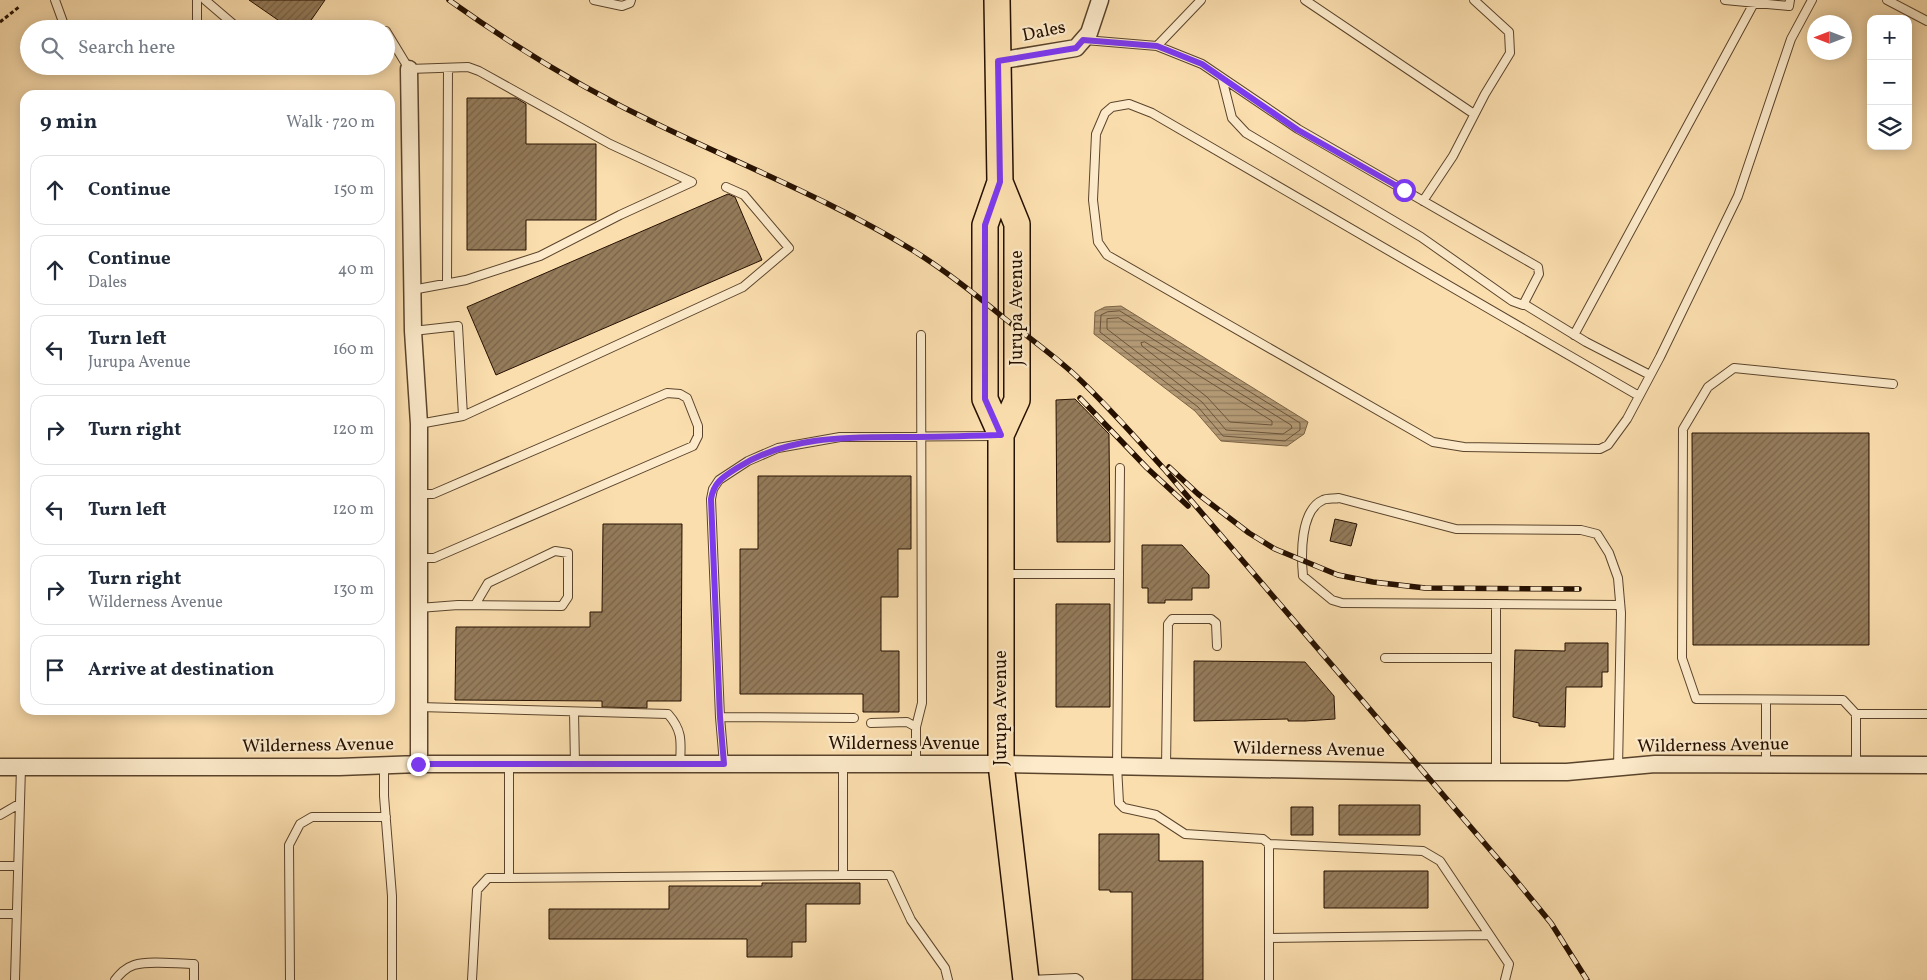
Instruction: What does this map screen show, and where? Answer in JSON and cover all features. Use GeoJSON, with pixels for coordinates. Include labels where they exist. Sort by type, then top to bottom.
{"type":"FeatureCollection","features":[{"type":"Feature","properties":{"kind":"main road","name":"Jurupa Avenue"},"geometry":{"type":"LineString","coordinates":[[997,0],[1000,182],[1018,224],[1017,400],[1001,435],[1001,764],[1026,980]]}},
{"type":"Feature","properties":{"kind":"street","name":"Dales"},"geometry":{"type":"LineString","coordinates":[[998,61],[1076,48],[1089,34],[1100,0]]}},
{"type":"Feature","properties":{"kind":"street"},"geometry":{"type":"LineString","coordinates":[[409,69],[413,331],[419,424],[418,764]]}},
{"type":"Feature","properties":{"kind":"street","name":"Wilderness Avenue"},"geometry":{"type":"LineString","coordinates":[[0,767],[418,764],[1001,764],[1424,772],[1567,772],[1655,764],[1927,765]]}},
{"type":"Feature","properties":{"kind":"lane"},"geometry":{"type":"LineString","coordinates":[[55,0],[62,20]]}},
{"type":"Feature","properties":{"kind":"lane"},"geometry":{"type":"LineString","coordinates":[[197,0],[197,20]]}},
{"type":"Feature","properties":{"kind":"lane"},"geometry":{"type":"LineString","coordinates":[[205,0],[228,20]]}},
{"type":"Feature","properties":{"kind":"lane"},"geometry":{"type":"LineString","coordinates":[[594,0],[622,6],[630,3],[631,0]]}},
{"type":"Feature","properties":{"kind":"lane"},"geometry":{"type":"LineString","coordinates":[[1157,46],[1201,0]]}},
{"type":"Feature","properties":{"kind":"lane"},"geometry":{"type":"LineString","coordinates":[[1305,0],[1474,114]]}},
{"type":"Feature","properties":{"kind":"lane"},"geometry":{"type":"LineString","coordinates":[[1423,201],[1453,156],[1474,114],[1510,53],[1509,32],[1474,0]]}},
{"type":"Feature","properties":{"kind":"lane"},"geometry":{"type":"LineString","coordinates":[[1725,0],[1789,6],[1790,0]]}},
{"type":"Feature","properties":{"kind":"lane"},"geometry":{"type":"LineString","coordinates":[[1639,396],[1152,114],[1129,104],[1112,107],[1105,113],[1096,134],[1093,200],[1098,242],[1107,255],[1433,442],[1464,446],[1600,449],[1608,445],[1627,419],[1650,375],[1738,196],[1791,39],[1812,0]]}},
{"type":"Feature","properties":{"kind":"lane"},"geometry":{"type":"LineString","coordinates":[[1886,0],[1927,21]]}},
{"type":"Feature","properties":{"kind":"lane"},"geometry":{"type":"LineString","coordinates":[[1574,335],[1754,3]]}},
{"type":"Feature","properties":{"kind":"lane"},"geometry":{"type":"LineString","coordinates":[[1083,40],[1157,46],[1202,64],[1298,130],[1538,266],[1539,274],[1524,304]]}},
{"type":"Feature","properties":{"kind":"lane"},"geometry":{"type":"LineString","coordinates":[[395,46],[409,69],[468,67],[479,71],[610,144],[692,182],[620,215],[540,256],[466,280],[412,290]]}},
{"type":"Feature","properties":{"kind":"lane"},"geometry":{"type":"LineString","coordinates":[[447,284],[448,68]]}},
{"type":"Feature","properties":{"kind":"lane"},"geometry":{"type":"LineString","coordinates":[[1222,78],[1232,118],[1246,133],[1421,237],[1512,301],[1524,304],[1574,335],[1650,375]]}},
{"type":"Feature","properties":{"kind":"lane"},"geometry":{"type":"LineString","coordinates":[[419,424],[463,416],[743,287],[789,248],[744,195],[726,186]]}},
{"type":"Feature","properties":{"kind":"lane"},"geometry":{"type":"LineString","coordinates":[[413,331],[458,326],[463,416]]}},
{"type":"Feature","properties":{"kind":"lane"},"geometry":{"type":"LineString","coordinates":[[916,764],[916,727],[922,703],[921,335]]}},
{"type":"Feature","properties":{"kind":"lane"},"geometry":{"type":"LineString","coordinates":[[1856,765],[1856,714],[1843,700],[1696,699],[1682,658],[1683,429],[1708,388],[1734,368],[1893,384]]}},
{"type":"Feature","properties":{"kind":"lane"},"geometry":{"type":"LineString","coordinates":[[419,494],[433,494],[668,393],[680,394],[687,398],[698,426],[698,436],[693,446],[434,558],[419,558]]}},
{"type":"Feature","properties":{"kind":"lane"},"geometry":{"type":"LineString","coordinates":[[724,764],[720,717],[711,499],[713,489],[719,480],[748,461],[778,448],[840,437],[1001,435]]}},
{"type":"Feature","properties":{"kind":"lane"},"geometry":{"type":"LineString","coordinates":[[1120,468],[1117,766],[1119,803],[1124,808],[1156,815],[1184,834],[1263,839],[1268,844],[1423,851],[1440,861],[1509,964],[1505,980]]}},
{"type":"Feature","properties":{"kind":"lane"},"geometry":{"type":"LineString","coordinates":[[1618,768],[1620,605],[1618,578],[1609,553],[1597,534],[1581,530],[1456,529],[1339,498],[1324,499],[1311,509],[1306,522],[1301,560],[1303,576],[1332,600],[1342,603],[1620,605]]}},
{"type":"Feature","properties":{"kind":"lane"},"geometry":{"type":"LineString","coordinates":[[419,608],[475,605],[562,606],[568,597],[568,554],[555,552],[488,583],[475,605]]}},
{"type":"Feature","properties":{"kind":"lane"},"geometry":{"type":"LineString","coordinates":[[1001,574],[1119,574]]}},
{"type":"Feature","properties":{"kind":"lane"},"geometry":{"type":"LineString","coordinates":[[1496,604],[1496,772]]}},
{"type":"Feature","properties":{"kind":"lane"},"geometry":{"type":"LineString","coordinates":[[1166,768],[1168,624],[1172,619],[1211,619],[1216,624],[1217,646]]}},
{"type":"Feature","properties":{"kind":"lane"},"geometry":{"type":"LineString","coordinates":[[1385,658],[1496,658]]}},
{"type":"Feature","properties":{"kind":"lane"},"geometry":{"type":"LineString","coordinates":[[1766,700],[1766,765]]}},
{"type":"Feature","properties":{"kind":"lane"},"geometry":{"type":"LineString","coordinates":[[418,707],[668,714],[676,724],[681,735],[680,764]]}},
{"type":"Feature","properties":{"kind":"lane"},"geometry":{"type":"LineString","coordinates":[[574,712],[575,764]]}},
{"type":"Feature","properties":{"kind":"lane"},"geometry":{"type":"LineString","coordinates":[[1856,714],[1927,714]]}},
{"type":"Feature","properties":{"kind":"lane"},"geometry":{"type":"LineString","coordinates":[[720,717],[854,718]]}},
{"type":"Feature","properties":{"kind":"lane"},"geometry":{"type":"LineString","coordinates":[[871,723],[907,722],[916,727]]}},
{"type":"Feature","properties":{"kind":"lane"},"geometry":{"type":"LineString","coordinates":[[509,764],[509,878]]}},
{"type":"Feature","properties":{"kind":"lane"},"geometry":{"type":"LineString","coordinates":[[843,764],[843,875]]}},
{"type":"Feature","properties":{"kind":"lane"},"geometry":{"type":"LineString","coordinates":[[384,765],[392,896],[392,980]]}},
{"type":"Feature","properties":{"kind":"lane"},"geometry":{"type":"LineString","coordinates":[[15,980],[21,767]]}},
{"type":"Feature","properties":{"kind":"lane"},"geometry":{"type":"LineString","coordinates":[[0,815],[19,804]]}},
{"type":"Feature","properties":{"kind":"lane"},"geometry":{"type":"LineString","coordinates":[[290,980],[289,845],[300,824],[312,817],[386,817]]}},
{"type":"Feature","properties":{"kind":"lane"},"geometry":{"type":"LineString","coordinates":[[1268,844],[1269,980]]}},
{"type":"Feature","properties":{"kind":"lane"},"geometry":{"type":"LineString","coordinates":[[0,866],[18,866]]}},
{"type":"Feature","properties":{"kind":"lane"},"geometry":{"type":"LineString","coordinates":[[472,980],[476,890],[488,878],[890,875],[911,920],[945,968],[948,980]]}},
{"type":"Feature","properties":{"kind":"lane"},"geometry":{"type":"LineString","coordinates":[[0,914],[16,914]]}},
{"type":"Feature","properties":{"kind":"lane"},"geometry":{"type":"LineString","coordinates":[[1269,938],[1489,935]]}},
{"type":"Feature","properties":{"kind":"lane"},"geometry":{"type":"LineString","coordinates":[[115,980],[122,972],[134,965],[148,963],[194,964],[194,980]]}},
{"type":"Feature","properties":{"kind":"lane"},"geometry":{"type":"LineString","coordinates":[[1026,980],[1076,978],[1079,980]]}},
{"type":"Feature","properties":{"kind":"path"},"geometry":{"type":"LineString","coordinates":[[0,22],[19,7]]}},
{"type":"Feature","properties":{"kind":"water"},"geometry":{"type":"Polygon","coordinates":[[[1121,306],[1308,422],[1304,434],[1287,446],[1221,441],[1195,411],[1094,334],[1095,312],[1105,307],[1121,306]]]}},
{"type":"Feature","properties":{"kind":"building"},"geometry":{"type":"Polygon","coordinates":[[[249,0],[325,0],[311,20],[278,20],[249,0]]]}},
{"type":"Feature","properties":{"kind":"building"},"geometry":{"type":"Polygon","coordinates":[[[467,98],[516,98],[526,104],[526,144],[596,144],[596,220],[526,220],[526,250],[467,250],[467,98]]]}},
{"type":"Feature","properties":{"kind":"building"},"geometry":{"type":"Polygon","coordinates":[[[728,194],[735,197],[762,260],[496,375],[467,307],[728,194]]]}},
{"type":"Feature","properties":{"kind":"building"},"geometry":{"type":"Polygon","coordinates":[[[1075,399],[1109,434],[1110,542],[1057,542],[1056,400],[1075,399]]]}},
{"type":"Feature","properties":{"kind":"building"},"geometry":{"type":"Polygon","coordinates":[[[1692,433],[1869,433],[1869,645],[1693,645],[1692,433]]]}},
{"type":"Feature","properties":{"kind":"building"},"geometry":{"type":"Polygon","coordinates":[[[758,476],[911,476],[911,549],[898,549],[898,597],[881,597],[881,651],[899,651],[899,712],[863,712],[863,694],[740,694],[740,549],[758,549],[758,476]]]}},
{"type":"Feature","properties":{"kind":"building"},"geometry":{"type":"Polygon","coordinates":[[[1335,519],[1357,524],[1351,546],[1330,541],[1335,519]]]}},
{"type":"Feature","properties":{"kind":"building"},"geometry":{"type":"Polygon","coordinates":[[[603,524],[682,524],[681,701],[647,701],[647,708],[602,707],[602,701],[455,700],[456,627],[590,627],[590,612],[602,612],[603,524]]]}},
{"type":"Feature","properties":{"kind":"building"},"geometry":{"type":"Polygon","coordinates":[[[1142,545],[1182,545],[1209,575],[1209,588],[1192,588],[1192,600],[1165,600],[1165,603],[1148,603],[1148,588],[1142,588],[1142,545]]]}},
{"type":"Feature","properties":{"kind":"building"},"geometry":{"type":"Polygon","coordinates":[[[1056,604],[1110,604],[1110,707],[1056,707],[1056,604]]]}},
{"type":"Feature","properties":{"kind":"building"},"geometry":{"type":"Polygon","coordinates":[[[1565,643],[1608,643],[1608,672],[1602,672],[1602,687],[1566,687],[1565,727],[1539,726],[1539,723],[1513,717],[1515,650],[1565,651],[1565,643]]]}},
{"type":"Feature","properties":{"kind":"building"},"geometry":{"type":"Polygon","coordinates":[[[1194,661],[1305,662],[1334,696],[1335,719],[1305,721],[1288,721],[1288,719],[1194,721],[1194,661]]]}},
{"type":"Feature","properties":{"kind":"building"},"geometry":{"type":"Polygon","coordinates":[[[1339,805],[1420,805],[1420,835],[1339,835],[1339,805]]]}},
{"type":"Feature","properties":{"kind":"building"},"geometry":{"type":"Polygon","coordinates":[[[1291,807],[1313,807],[1313,835],[1291,835],[1291,807]]]}},
{"type":"Feature","properties":{"kind":"building"},"geometry":{"type":"Polygon","coordinates":[[[1099,834],[1159,834],[1159,861],[1203,861],[1203,980],[1132,980],[1132,892],[1099,890],[1099,834]]]}},
{"type":"Feature","properties":{"kind":"building"},"geometry":{"type":"Polygon","coordinates":[[[1324,871],[1428,871],[1428,908],[1324,908],[1324,871]]]}},
{"type":"Feature","properties":{"kind":"building"},"geometry":{"type":"Polygon","coordinates":[[[762,883],[860,883],[860,904],[806,904],[806,942],[792,942],[792,957],[747,957],[747,939],[549,939],[549,909],[669,909],[669,886],[762,886],[762,883]]]}},
{"type":"Feature","properties":{"kind":"railway"},"geometry":{"type":"LineString","coordinates":[[449,0],[526,52],[633,113],[821,200],[914,251],[960,283],[1067,368],[1087,386],[1165,470],[1510,873],[1551,923],[1587,980]]}},
{"type":"Feature","properties":{"kind":"railway"},"geometry":{"type":"LineString","coordinates":[[1080,398],[1147,468],[1188,506]]}},
{"type":"Feature","properties":{"kind":"railway"},"geometry":{"type":"LineString","coordinates":[[1169,467],[1198,494],[1249,533],[1275,549],[1338,575],[1373,582],[1425,588],[1579,589]]}},
{"type":"Feature","properties":{"kind":"route"},"geometry":{"type":"LineString","coordinates":[[418,764],[724,764],[720,717],[711,499],[713,489],[719,480],[748,461],[778,448],[840,437],[1001,435],[985,399],[985,225],[1000,182],[998,61],[1076,48],[1083,40],[1157,46],[1202,64],[1298,130],[1404,190]]}}]}
